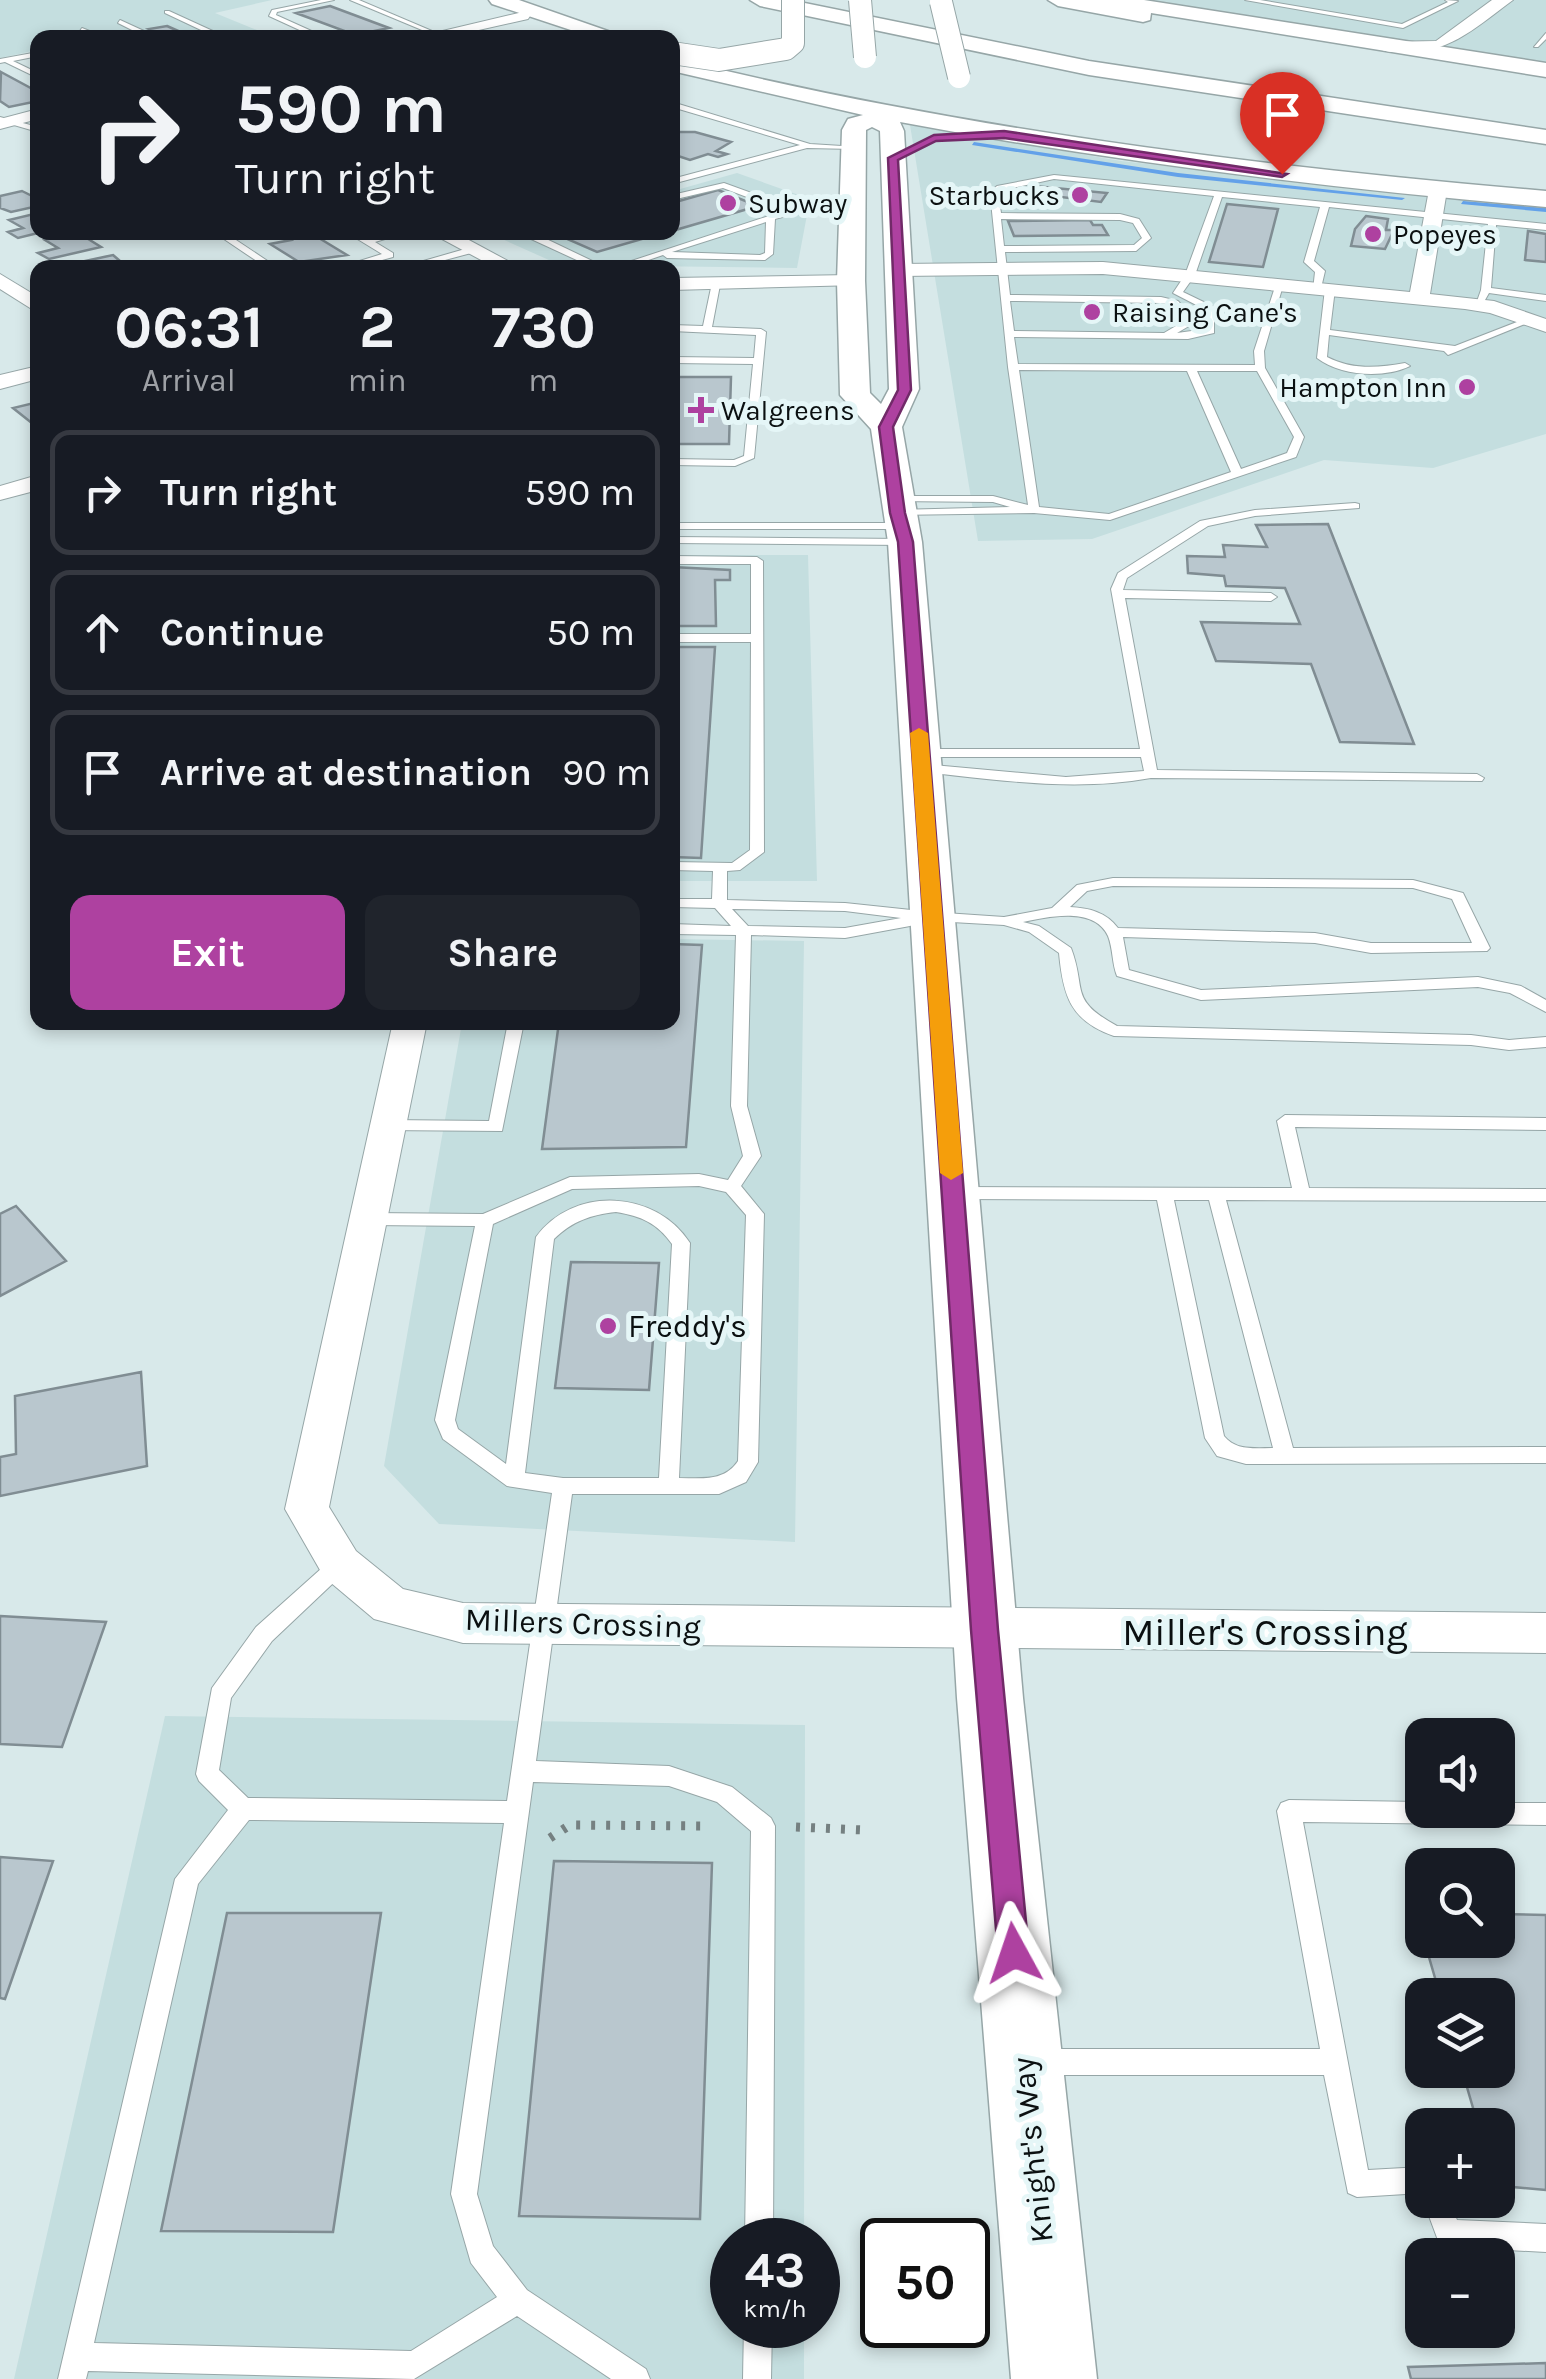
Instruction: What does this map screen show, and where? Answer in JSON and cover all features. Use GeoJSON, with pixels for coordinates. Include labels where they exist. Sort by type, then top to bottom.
{"type":"FeatureCollection","features":[{"type":"Feature","properties":{"kind":"highway"},"geometry":{"type":"LineString","coordinates":[[760,0],[1090,68],[1546,138]]}},
{"type":"Feature","properties":{"kind":"highway"},"geometry":{"type":"LineString","coordinates":[[916,8],[974,20]]}},
{"type":"Feature","properties":{"kind":"highway"},"geometry":{"type":"LineString","coordinates":[[1214,63],[1425,94]]}},
{"type":"Feature","properties":{"kind":"main road"},"geometry":{"type":"LineString","coordinates":[[486,0],[562,30]]}},
{"type":"Feature","properties":{"kind":"main road"},"geometry":{"type":"LineString","coordinates":[[499,0],[593,30]]}},
{"type":"Feature","properties":{"kind":"main road"},"geometry":{"type":"LineString","coordinates":[[680,54],[719,60],[786,49],[793,44],[792,0]]}},
{"type":"Feature","properties":{"kind":"main road"},"geometry":{"type":"LineString","coordinates":[[860,0],[870,91],[856,124],[854,144],[855,395],[886,427]]}},
{"type":"Feature","properties":{"kind":"main road"},"geometry":{"type":"LineString","coordinates":[[1058,0],[1302,44],[1443,62],[1491,62]]}},
{"type":"Feature","properties":{"kind":"main road"},"geometry":{"type":"LineString","coordinates":[[1109,0],[1383,47],[1546,70]]}},
{"type":"Feature","properties":{"kind":"main road"},"geometry":{"type":"LineString","coordinates":[[943,1],[969,111],[997,124],[1311,167],[1546,188]]}},
{"type":"Feature","properties":{"kind":"main road"},"geometry":{"type":"LineString","coordinates":[[680,66],[808,103],[854,144]]}},
{"type":"Feature","properties":{"kind":"main road"},"geometry":{"type":"LineString","coordinates":[[763,87],[870,91],[1004,134],[1208,165],[1546,199]]}},
{"type":"Feature","properties":{"kind":"main road","name":"Knight's Way"},"geometry":{"type":"LineString","coordinates":[[870,91],[891,126],[904,390],[886,427],[901,520],[984,1630],[1054,2379]]}},
{"type":"Feature","properties":{"kind":"main road"},"geometry":{"type":"LineString","coordinates":[[893,158],[934,138],[1004,134]]}},
{"type":"Feature","properties":{"kind":"main road"},"geometry":{"type":"LineString","coordinates":[[852,280],[871,284],[878,328],[903,346]]}},
{"type":"Feature","properties":{"kind":"street"},"geometry":{"type":"LineString","coordinates":[[1383,47],[1427,46],[1448,41],[1492,3],[1506,0]]}},
{"type":"Feature","properties":{"kind":"street"},"geometry":{"type":"LineString","coordinates":[[1506,17],[1519,5],[1517,0]]}},
{"type":"Feature","properties":{"kind":"street"},"geometry":{"type":"LineString","coordinates":[[456,30],[522,16]]}},
{"type":"Feature","properties":{"kind":"street"},"geometry":{"type":"LineString","coordinates":[[1478,41],[1473,45],[1487,55],[1520,66]]}},
{"type":"Feature","properties":{"kind":"street"},"geometry":{"type":"LineString","coordinates":[[4,122],[30,117]]}},
{"type":"Feature","properties":{"kind":"street"},"geometry":{"type":"LineString","coordinates":[[1420,298],[1438,190]]}},
{"type":"Feature","properties":{"kind":"street"},"geometry":{"type":"LineString","coordinates":[[454,241],[495,260]]}},
{"type":"Feature","properties":{"kind":"street"},"geometry":{"type":"LineString","coordinates":[[898,270],[1000,259],[1103,268],[1184,284],[1281,284],[1420,298],[1482,297],[1538,323]]}},
{"type":"Feature","properties":{"kind":"street"},"geometry":{"type":"LineString","coordinates":[[0,280],[30,301]]}},
{"type":"Feature","properties":{"kind":"street"},"geometry":{"type":"LineString","coordinates":[[680,284],[852,280]]}},
{"type":"Feature","properties":{"kind":"street"},"geometry":{"type":"LineString","coordinates":[[0,382],[30,374]]}},
{"type":"Feature","properties":{"kind":"street"},"geometry":{"type":"LineString","coordinates":[[0,493],[30,484]]}},
{"type":"Feature","properties":{"kind":"street","name":"Millers Crossing"},"geometry":{"type":"LineString","coordinates":[[408,1030],[307,1509],[340,1564],[390,1605],[463,1623],[984,1630]]}},
{"type":"Feature","properties":{"kind":"street","name":"Miller's Crossing"},"geometry":{"type":"LineString","coordinates":[[984,1630],[1546,1633]]}},
{"type":"Feature","properties":{"kind":"lane"},"geometry":{"type":"LineString","coordinates":[[305,30],[272,16],[274,11],[331,0]]}},
{"type":"Feature","properties":{"kind":"lane"},"geometry":{"type":"LineString","coordinates":[[353,0],[416,30]]}},
{"type":"Feature","properties":{"kind":"lane"},"geometry":{"type":"LineString","coordinates":[[1248,0],[1403,26],[1446,4]]}},
{"type":"Feature","properties":{"kind":"lane"},"geometry":{"type":"LineString","coordinates":[[1314,12],[1326,6]]}},
{"type":"Feature","properties":{"kind":"lane"},"geometry":{"type":"LineString","coordinates":[[167,12],[207,30]]}},
{"type":"Feature","properties":{"kind":"lane"},"geometry":{"type":"LineString","coordinates":[[120,22],[137,30]]}},
{"type":"Feature","properties":{"kind":"lane"},"geometry":{"type":"LineString","coordinates":[[1546,35],[1536,46],[1546,48]]}},
{"type":"Feature","properties":{"kind":"lane"},"geometry":{"type":"LineString","coordinates":[[3,61],[30,56]]}},
{"type":"Feature","properties":{"kind":"lane"},"geometry":{"type":"LineString","coordinates":[[3,61],[30,73]]}},
{"type":"Feature","properties":{"kind":"lane"},"geometry":{"type":"LineString","coordinates":[[680,106],[807,146]]}},
{"type":"Feature","properties":{"kind":"lane"},"geometry":{"type":"LineString","coordinates":[[4,122],[30,128]]}},
{"type":"Feature","properties":{"kind":"lane"},"geometry":{"type":"LineString","coordinates":[[680,180],[807,146],[854,144]]}},
{"type":"Feature","properties":{"kind":"lane"},"geometry":{"type":"LineString","coordinates":[[680,170],[697,175]]}},
{"type":"Feature","properties":{"kind":"lane"},"geometry":{"type":"LineString","coordinates":[[1034,510],[994,192],[1054,177],[1134,192],[1218,196],[1546,227]]}},
{"type":"Feature","properties":{"kind":"lane"},"geometry":{"type":"LineString","coordinates":[[996,212],[1096,210],[1118,200],[1106,191],[1026,181]]}},
{"type":"Feature","properties":{"kind":"lane"},"geometry":{"type":"LineString","coordinates":[[680,196],[724,185],[792,211]]}},
{"type":"Feature","properties":{"kind":"lane"},"geometry":{"type":"LineString","coordinates":[[1184,284],[1218,196]]}},
{"type":"Feature","properties":{"kind":"lane"},"geometry":{"type":"LineString","coordinates":[[637,260],[792,211],[852,198]]}},
{"type":"Feature","properties":{"kind":"lane"},"geometry":{"type":"LineString","coordinates":[[1325,206],[1309,262],[1320,271],[1323,288],[1322,358],[1335,366],[1360,371],[1404,366]]}},
{"type":"Feature","properties":{"kind":"lane"},"geometry":{"type":"LineString","coordinates":[[996,212],[1136,221],[1148,238],[1136,248],[1000,259]]}},
{"type":"Feature","properties":{"kind":"lane"},"geometry":{"type":"LineString","coordinates":[[1094,217],[1110,221],[1119,248]]}},
{"type":"Feature","properties":{"kind":"lane"},"geometry":{"type":"LineString","coordinates":[[652,255],[762,258],[769,254],[772,218]]}},
{"type":"Feature","properties":{"kind":"lane"},"geometry":{"type":"LineString","coordinates":[[1492,222],[1482,297],[1546,298]]}},
{"type":"Feature","properties":{"kind":"lane"},"geometry":{"type":"LineString","coordinates":[[228,240],[261,260]]}},
{"type":"Feature","properties":{"kind":"lane"},"geometry":{"type":"LineString","coordinates":[[363,240],[390,256],[374,260]]}},
{"type":"Feature","properties":{"kind":"lane"},"geometry":{"type":"LineString","coordinates":[[366,242],[374,240]]}},
{"type":"Feature","properties":{"kind":"lane"},"geometry":{"type":"LineString","coordinates":[[541,240],[585,260]]}},
{"type":"Feature","properties":{"kind":"lane"},"geometry":{"type":"LineString","coordinates":[[433,260],[454,241]]}},
{"type":"Feature","properties":{"kind":"lane"},"geometry":{"type":"LineString","coordinates":[[1005,294],[1184,284],[1211,309],[1211,331],[1163,336],[1009,334]]}},
{"type":"Feature","properties":{"kind":"lane"},"geometry":{"type":"LineString","coordinates":[[680,539],[901,520],[993,499],[1034,510],[1110,517],[1292,454],[1299,437],[1260,368],[1259,351],[1281,284]]}},
{"type":"Feature","properties":{"kind":"lane"},"geometry":{"type":"LineString","coordinates":[[707,329],[715,285]]}},
{"type":"Feature","properties":{"kind":"lane"},"geometry":{"type":"LineString","coordinates":[[1005,294],[1160,300],[1176,304],[1187,317],[1186,324],[1163,336]]}},
{"type":"Feature","properties":{"kind":"lane"},"geometry":{"type":"LineString","coordinates":[[1434,358],[1538,323]]}},
{"type":"Feature","properties":{"kind":"lane"},"geometry":{"type":"LineString","coordinates":[[680,328],[761,332],[749,458],[735,463],[680,462]]}},
{"type":"Feature","properties":{"kind":"lane"},"geometry":{"type":"LineString","coordinates":[[1324,332],[1455,349]]}},
{"type":"Feature","properties":{"kind":"lane"},"geometry":{"type":"LineString","coordinates":[[680,360],[758,361]]}},
{"type":"Feature","properties":{"kind":"lane"},"geometry":{"type":"LineString","coordinates":[[1014,367],[1260,368]]}},
{"type":"Feature","properties":{"kind":"lane"},"geometry":{"type":"LineString","coordinates":[[1191,368],[1237,474]]}},
{"type":"Feature","properties":{"kind":"lane"},"geometry":{"type":"LineString","coordinates":[[1151,774],[1118,594],[1122,576],[1204,523],[1255,513],[1356,506]]}},
{"type":"Feature","properties":{"kind":"lane"},"geometry":{"type":"LineString","coordinates":[[680,526],[901,520]]}},
{"type":"Feature","properties":{"kind":"lane"},"geometry":{"type":"LineString","coordinates":[[680,560],[756,561],[757,638],[757,852],[736,867],[680,866]]}},
{"type":"Feature","properties":{"kind":"lane"},"geometry":{"type":"LineString","coordinates":[[1118,594],[1271,597]]}},
{"type":"Feature","properties":{"kind":"lane"},"geometry":{"type":"LineString","coordinates":[[680,638],[757,638]]}},
{"type":"Feature","properties":{"kind":"lane"},"geometry":{"type":"LineString","coordinates":[[921,760],[1147,753]]}},
{"type":"Feature","properties":{"kind":"lane"},"geometry":{"type":"LineString","coordinates":[[921,760],[1034,779],[1125,780],[1151,774],[1477,778]]}},
{"type":"Feature","properties":{"kind":"lane"},"geometry":{"type":"LineString","coordinates":[[720,867],[719,904],[744,931],[739,1106],[752,1156],[732,1187]]}},
{"type":"Feature","properties":{"kind":"lane"},"geometry":{"type":"LineString","coordinates":[[1004,921],[1057,911],[1096,917],[1114,932],[1315,938],[1371,948],[1482,948],[1458,896],[1413,884],[1113,882],[1082,888],[1057,911]]}},
{"type":"Feature","properties":{"kind":"lane"},"geometry":{"type":"LineString","coordinates":[[680,903],[845,907],[1004,921],[1034,929],[1066,950],[1071,998],[1081,1012],[1114,1031],[1471,1040],[1510,1045],[1546,1042]]}},
{"type":"Feature","properties":{"kind":"lane"},"geometry":{"type":"LineString","coordinates":[[680,930],[846,933],[930,917]]}},
{"type":"Feature","properties":{"kind":"lane"},"geometry":{"type":"LineString","coordinates":[[1114,932],[1122,973],[1201,995],[1478,982],[1516,989],[1546,1007]]}},
{"type":"Feature","properties":{"kind":"lane"},"geometry":{"type":"LineString","coordinates":[[388,1126],[496,1127],[514,1030]]}},
{"type":"Feature","properties":{"kind":"lane"},"geometry":{"type":"LineString","coordinates":[[1302,1194],[1285,1121],[1546,1124]]}},
{"type":"Feature","properties":{"kind":"lane"},"geometry":{"type":"LineString","coordinates":[[369,1219],[485,1220],[570,1183],[698,1180],[732,1187],[755,1214],[748,1462],[739,1476],[719,1486],[563,1486],[514,1480],[450,1434],[445,1420],[485,1220]]}},
{"type":"Feature","properties":{"kind":"lane"},"geometry":{"type":"LineString","coordinates":[[953,1193],[1546,1194]]}},
{"type":"Feature","properties":{"kind":"lane"},"geometry":{"type":"LineString","coordinates":[[1164,1194],[1215,1438],[1224,1450],[1246,1456],[1546,1455]]}},
{"type":"Feature","properties":{"kind":"lane"},"geometry":{"type":"LineString","coordinates":[[1216,1194],[1286,1456]]}},
{"type":"Feature","properties":{"kind":"lane"},"geometry":{"type":"LineString","coordinates":[[514,1480],[545,1237],[556,1222],[580,1209],[617,1208],[653,1212],[672,1225],[681,1243],[669,1486]]}},
{"type":"Feature","properties":{"kind":"lane"},"geometry":{"type":"LineString","coordinates":[[563,1486],[464,2194],[481,2253],[517,2300],[636,2379]]}},
{"type":"Feature","properties":{"kind":"lane"},"geometry":{"type":"LineString","coordinates":[[340,1564],[264,1634],[220,1695],[206,1774],[243,1809],[518,1812]]}},
{"type":"Feature","properties":{"kind":"lane"},"geometry":{"type":"LineString","coordinates":[[524,1770],[669,1776],[724,1794],[763,1826],[758,2218]]}},
{"type":"Feature","properties":{"kind":"lane"},"geometry":{"type":"LineString","coordinates":[[243,1809],[187,1879],[75,2368],[414,2365],[517,2300]]}},
{"type":"Feature","properties":{"kind":"lane"},"geometry":{"type":"LineString","coordinates":[[1405,2181],[1356,2184],[1289,1811],[1546,1814]]}},
{"type":"Feature","properties":{"kind":"lane"},"geometry":{"type":"LineString","coordinates":[[1024,2062],[1334,2062]]}},
{"type":"Feature","properties":{"kind":"lane"},"geometry":{"type":"LineString","coordinates":[[1443,2218],[1449,2234],[1546,2238]]}},
{"type":"Feature","properties":{"kind":"lane"},"geometry":{"type":"LineString","coordinates":[[757,2379],[758,2348]]}},
{"type":"Feature","properties":{"kind":"path"},"geometry":{"type":"LineString","coordinates":[[511,1863],[570,1825],[863,1830]]}},
{"type":"Feature","properties":{"kind":"shaded area"},"geometry":{"type":"Polygon","coordinates":[[[0,0],[272,0],[215,13],[257,30],[30,30],[30,52],[0,58],[0,0]]]}},
{"type":"Feature","properties":{"kind":"shaded area"},"geometry":{"type":"Polygon","coordinates":[[[1146,0],[1546,0],[1546,65],[1453,52],[1146,0]]]}},
{"type":"Feature","properties":{"kind":"shaded area"},"geometry":{"type":"Polygon","coordinates":[[[910,125],[1121,161],[1546,205],[1546,434],[1433,468],[1324,460],[1092,539],[978,541],[910,125]]]}},
{"type":"Feature","properties":{"kind":"shaded area"},"geometry":{"type":"Polygon","coordinates":[[[737,173],[810,199],[797,268],[680,267],[680,260],[549,260],[504,240],[680,240],[680,189],[737,173]]]}},
{"type":"Feature","properties":{"kind":"shaded area"},"geometry":{"type":"Polygon","coordinates":[[[680,555],[808,555],[817,881],[680,881],[680,555]]]}},
{"type":"Feature","properties":{"kind":"shaded area"},"geometry":{"type":"Polygon","coordinates":[[[680,939],[804,941],[795,1542],[439,1524],[384,1466],[461,1030],[680,1030],[680,939]]]}},
{"type":"Feature","properties":{"kind":"shaded area"},"geometry":{"type":"Polygon","coordinates":[[[165,1716],[805,1725],[804,2218],[710,2218],[710,2348],[804,2348],[804,2379],[14,2379],[165,1716]]]}},
{"type":"Feature","properties":{"kind":"building"},"geometry":{"type":"Polygon","coordinates":[[[330,6],[389,28],[342,30],[296,13],[330,6]]]}},
{"type":"Feature","properties":{"kind":"building"},"geometry":{"type":"Polygon","coordinates":[[[1,72],[30,88],[30,103],[9,107],[0,101],[1,72]]]}},
{"type":"Feature","properties":{"kind":"building"},"geometry":{"type":"Polygon","coordinates":[[[695,132],[731,142],[716,151],[727,154],[708,154],[690,160],[680,157],[680,133],[695,132]]]}},
{"type":"Feature","properties":{"kind":"building","name":"Starbucks"},"geometry":{"type":"Polygon","coordinates":[[[1034,186],[1107,193],[1101,202],[1029,193],[1034,186]]]}},
{"type":"Feature","properties":{"kind":"building"},"geometry":{"type":"Polygon","coordinates":[[[718,190],[758,206],[680,229],[680,201],[718,190]]]}},
{"type":"Feature","properties":{"kind":"building"},"geometry":{"type":"Polygon","coordinates":[[[22,191],[30,195],[30,208],[11,212],[0,208],[0,196],[22,191]]]}},
{"type":"Feature","properties":{"kind":"building"},"geometry":{"type":"Polygon","coordinates":[[[1227,204],[1278,209],[1263,267],[1209,262],[1227,204]]]}},
{"type":"Feature","properties":{"kind":"building"},"geometry":{"type":"Polygon","coordinates":[[[30,215],[30,235],[18,238],[8,232],[23,228],[9,220],[30,215]]]}},
{"type":"Feature","properties":{"kind":"building","name":"Popeyes"},"geometry":{"type":"Polygon","coordinates":[[[1366,216],[1388,219],[1386,230],[1394,230],[1385,249],[1351,246],[1355,229],[1366,216]]]}},
{"type":"Feature","properties":{"kind":"building"},"geometry":{"type":"Polygon","coordinates":[[[1090,220],[1093,225],[1102,225],[1108,235],[1014,236],[1008,221],[1090,220]]]}},
{"type":"Feature","properties":{"kind":"building"},"geometry":{"type":"Polygon","coordinates":[[[1528,231],[1546,234],[1546,262],[1525,260],[1528,231]]]}},
{"type":"Feature","properties":{"kind":"building"},"geometry":{"type":"Polygon","coordinates":[[[45,240],[90,240],[101,247],[49,259],[38,253],[58,248],[45,240]]]}},
{"type":"Feature","properties":{"kind":"building"},"geometry":{"type":"Polygon","coordinates":[[[322,240],[347,255],[296,260],[270,244],[322,240]]]}},
{"type":"Feature","properties":{"kind":"building"},"geometry":{"type":"Polygon","coordinates":[[[569,240],[638,240],[597,252],[569,240]]]}},
{"type":"Feature","properties":{"kind":"building"},"geometry":{"type":"Polygon","coordinates":[[[113,255],[119,260],[90,260],[113,255]]]}},
{"type":"Feature","properties":{"kind":"building","name":"Walgreens"},"geometry":{"type":"Polygon","coordinates":[[[680,377],[731,377],[729,444],[680,444],[680,377]]]}},
{"type":"Feature","properties":{"kind":"building"},"geometry":{"type":"Polygon","coordinates":[[[30,404],[30,422],[13,408],[30,404]]]}},
{"type":"Feature","properties":{"kind":"building"},"geometry":{"type":"Polygon","coordinates":[[[1328,524],[1414,744],[1340,742],[1311,664],[1216,661],[1201,622],[1300,624],[1285,588],[1226,586],[1224,576],[1188,573],[1187,556],[1225,557],[1223,545],[1267,547],[1256,525],[1328,524]]]}},
{"type":"Feature","properties":{"kind":"building"},"geometry":{"type":"Polygon","coordinates":[[[680,567],[730,570],[730,580],[715,580],[716,626],[680,626],[680,567]]]}},
{"type":"Feature","properties":{"kind":"building"},"geometry":{"type":"Polygon","coordinates":[[[680,647],[715,647],[701,858],[680,857],[680,647]]]}},
{"type":"Feature","properties":{"kind":"building"},"geometry":{"type":"Polygon","coordinates":[[[680,944],[702,945],[686,1147],[542,1149],[558,1030],[680,1030],[680,944]]]}},
{"type":"Feature","properties":{"kind":"building"},"geometry":{"type":"Polygon","coordinates":[[[16,1206],[66,1261],[0,1296],[0,1214],[16,1206]]]}},
{"type":"Feature","properties":{"kind":"building","name":"Freddy's"},"geometry":{"type":"Polygon","coordinates":[[[571,1262],[659,1263],[649,1390],[555,1388],[571,1262]]]}},
{"type":"Feature","properties":{"kind":"building"},"geometry":{"type":"Polygon","coordinates":[[[141,1372],[147,1466],[0,1496],[0,1457],[16,1454],[15,1396],[141,1372]]]}},
{"type":"Feature","properties":{"kind":"building"},"geometry":{"type":"Polygon","coordinates":[[[0,1616],[106,1622],[62,1747],[0,1744],[0,1616]]]}},
{"type":"Feature","properties":{"kind":"building"},"geometry":{"type":"Polygon","coordinates":[[[0,1857],[53,1861],[5,1999],[0,1998],[0,1857]]]}},
{"type":"Feature","properties":{"kind":"building"},"geometry":{"type":"Polygon","coordinates":[[[554,1861],[712,1863],[700,2219],[519,2216],[554,1861]]]}},
{"type":"Feature","properties":{"kind":"building"},"geometry":{"type":"Polygon","coordinates":[[[227,1913],[381,1913],[333,2232],[161,2231],[227,1913]]]}},
{"type":"Feature","properties":{"kind":"building"},"geometry":{"type":"Polygon","coordinates":[[[1515,1914],[1546,1915],[1546,2190],[1515,2187],[1515,2108],[1473,2108],[1467,2088],[1515,2088],[1515,1978],[1435,1978],[1429,1958],[1515,1958],[1515,1914]]]}},
{"type":"Feature","properties":{"kind":"building"},"geometry":{"type":"Polygon","coordinates":[[[1546,2363],[1546,2379],[1411,2379],[1408,2367],[1546,2363]]]}},
{"type":"Feature","properties":{"kind":"waterway"},"geometry":{"type":"LineString","coordinates":[[974,144],[1178,175],[1402,198]]}},
{"type":"Feature","properties":{"kind":"waterway"},"geometry":{"type":"LineString","coordinates":[[1463,203],[1546,210]]}},
{"type":"Feature","properties":{"kind":"slow traffic"},"geometry":{"type":"LineString","coordinates":[[919,733],[951,1173]]}},
{"type":"Feature","properties":{"kind":"place","name":"Starbucks"},"geometry":{"type":"Point","coordinates":[1080,195]}},
{"type":"Feature","properties":{"kind":"place","name":"Subway"},"geometry":{"type":"Point","coordinates":[728,203]}},
{"type":"Feature","properties":{"kind":"place","name":"Popeyes"},"geometry":{"type":"Point","coordinates":[1373,234]}},
{"type":"Feature","properties":{"kind":"place","name":"Raising Cane's"},"geometry":{"type":"Point","coordinates":[1092,312]}},
{"type":"Feature","properties":{"kind":"place","name":"Hampton Inn"},"geometry":{"type":"Point","coordinates":[1467,387]}},
{"type":"Feature","properties":{"kind":"place","name":"Walgreens"},"geometry":{"type":"Point","coordinates":[701,410]}},
{"type":"Feature","properties":{"kind":"place","name":"Freddy's"},"geometry":{"type":"Point","coordinates":[608,1326]}},
{"type":"Feature","properties":{"kind":"route"},"geometry":{"type":"LineString","coordinates":[[1014,1953],[984,1630],[904,526],[897,513],[886,427],[904,390],[893,158],[934,138],[1004,134],[1282,174]]}}]}
